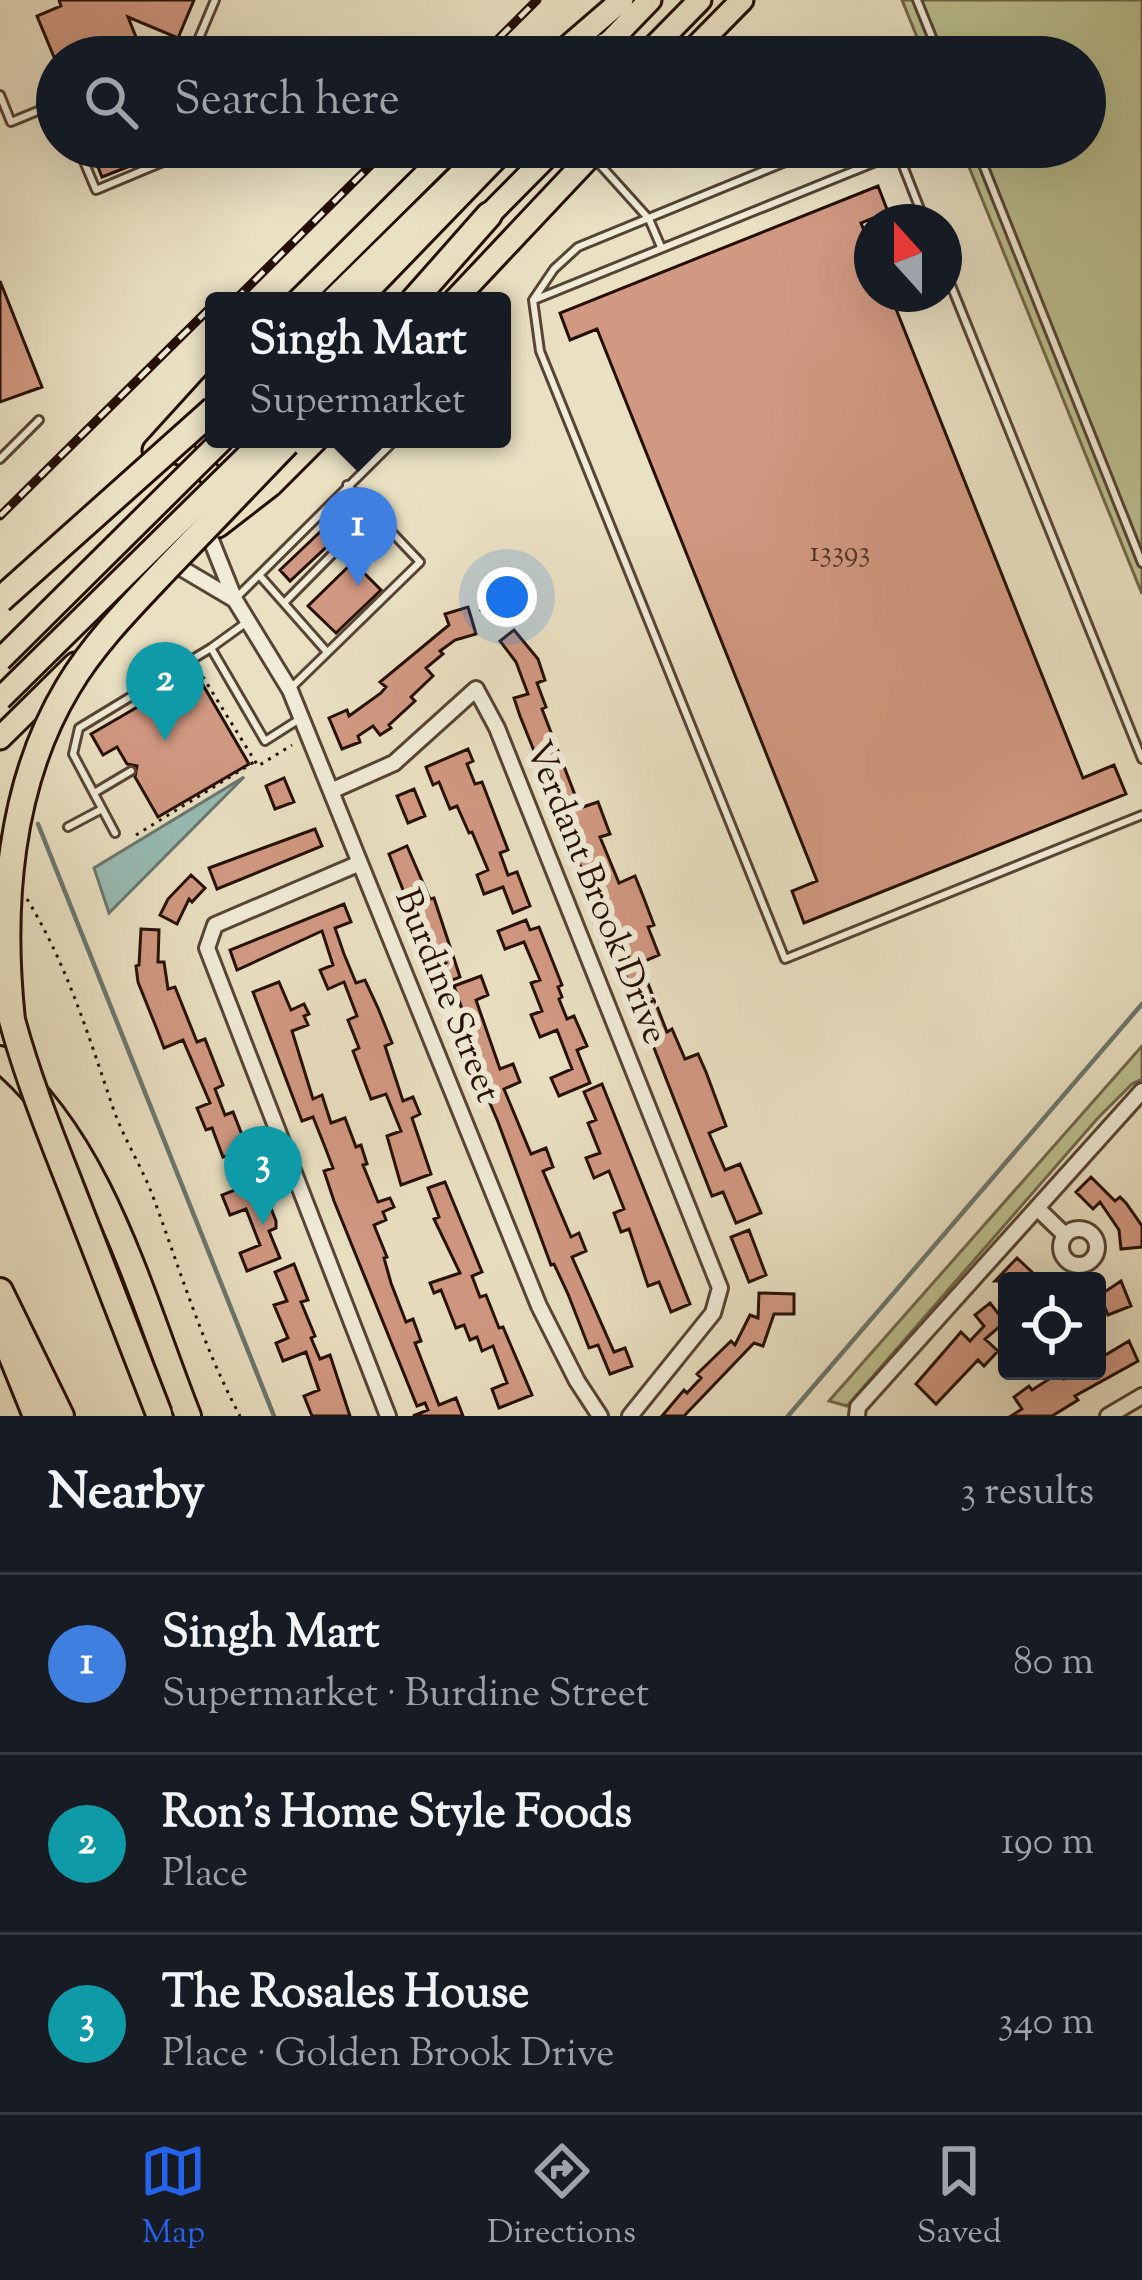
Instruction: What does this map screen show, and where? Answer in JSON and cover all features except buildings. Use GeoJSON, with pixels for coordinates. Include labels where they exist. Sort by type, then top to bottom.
{"type":"FeatureCollection","features":[{"type":"Feature","properties":{"kind":"highway"},"geometry":{"type":"LineString","coordinates":[[580,36],[622,0]]}},
{"type":"Feature","properties":{"kind":"highway"},"geometry":{"type":"LineString","coordinates":[[615,36],[650,0]]}},
{"type":"Feature","properties":{"kind":"highway"},"geometry":{"type":"LineString","coordinates":[[665,36],[700,0]]}},
{"type":"Feature","properties":{"kind":"highway"},"geometry":{"type":"LineString","coordinates":[[707,36],[742,0]]}},
{"type":"Feature","properties":{"kind":"highway"},"geometry":{"type":"LineString","coordinates":[[307,292],[432,168]]}},
{"type":"Feature","properties":{"kind":"highway"},"geometry":{"type":"LineString","coordinates":[[342,292],[469,168]]}},
{"type":"Feature","properties":{"kind":"highway"},"geometry":{"type":"LineString","coordinates":[[367,292],[487,168]]}},
{"type":"Feature","properties":{"kind":"highway"},"geometry":{"type":"LineString","coordinates":[[412,292],[535,168]]}},
{"type":"Feature","properties":{"kind":"highway"},"geometry":{"type":"LineString","coordinates":[[462,292],[579,168]]}},
{"type":"Feature","properties":{"kind":"highway"},"geometry":{"type":"LineString","coordinates":[[421,292],[489,215]]}},
{"type":"Feature","properties":{"kind":"highway"},"geometry":{"type":"LineString","coordinates":[[0,605],[146,460],[205,394]]}},
{"type":"Feature","properties":{"kind":"highway"},"geometry":{"type":"LineString","coordinates":[[0,605],[205,418]]}},
{"type":"Feature","properties":{"kind":"highway"},"geometry":{"type":"LineString","coordinates":[[0,660],[214,448]]}},
{"type":"Feature","properties":{"kind":"highway"},"geometry":{"type":"LineString","coordinates":[[0,699],[271,448]]}},
{"type":"Feature","properties":{"kind":"highway"},"geometry":{"type":"LineString","coordinates":[[159,1415],[40,1106],[11,1017],[1,948],[2,871],[18,798],[68,686],[98,645],[273,448]]}},
{"type":"Feature","properties":{"kind":"highway"},"geometry":{"type":"LineString","coordinates":[[0,738],[211,532],[271,485],[308,448]]}},
{"type":"Feature","properties":{"kind":"highway"},"geometry":{"type":"LineString","coordinates":[[146,460],[171,449],[187,454],[221,488],[225,514],[211,532]]}},
{"type":"Feature","properties":{"kind":"highway"},"geometry":{"type":"LineString","coordinates":[[0,1059],[50,1106],[77,1146],[188,1416]]}},
{"type":"Feature","properties":{"kind":"highway"},"geometry":{"type":"LineString","coordinates":[[0,1292],[61,1416]]}},
{"type":"Feature","properties":{"kind":"highway"},"geometry":{"type":"LineString","coordinates":[[0,1327],[36,1416]]}},
{"type":"Feature","properties":{"kind":"street","name":"Burdine Street"},"geometry":{"type":"LineString","coordinates":[[211,532],[235,600],[290,689],[539,1306],[600,1416]]}},
{"type":"Feature","properties":{"kind":"street","name":"Burdine Street"},"geometry":{"type":"LineString","coordinates":[[176,565],[235,600]]}},
{"type":"Feature","properties":{"kind":"street","name":"Verdant Brook Drive"},"geometry":{"type":"LineString","coordinates":[[331,791],[394,763],[476,689],[497,728],[721,1288],[713,1312],[630,1416]]}},
{"type":"Feature","properties":{"kind":"street"},"geometry":{"type":"LineString","coordinates":[[360,863],[215,925],[208,947],[388,1416]]}},
{"type":"Feature","properties":{"kind":"street"},"geometry":{"type":"LineString","coordinates":[[857,1412],[1142,1091]]}},
{"type":"Feature","properties":{"kind":"street"},"geometry":{"type":"LineString","coordinates":[[1038,1210],[1065,1235]]}},
{"type":"Feature","properties":{"kind":"street"},"geometry":{"type":"LineString","coordinates":[[1108,1416],[1142,1396]]}},
{"type":"Feature","properties":{"kind":"lane"},"geometry":{"type":"LineString","coordinates":[[200,36],[215,0]]}},
{"type":"Feature","properties":{"kind":"lane"},"geometry":{"type":"LineString","coordinates":[[917,0],[932,36]]}},
{"type":"Feature","properties":{"kind":"lane"},"geometry":{"type":"LineString","coordinates":[[0,95],[10,122],[36,111]]}},
{"type":"Feature","properties":{"kind":"lane"},"geometry":{"type":"LineString","coordinates":[[87,168],[96,190],[149,168]]}},
{"type":"Feature","properties":{"kind":"lane"},"geometry":{"type":"LineString","coordinates":[[608,168],[649,219],[662,248]]}},
{"type":"Feature","properties":{"kind":"lane"},"geometry":{"type":"LineString","coordinates":[[772,168],[578,247],[554,269],[533,300],[540,351],[785,959],[1142,815]]}},
{"type":"Feature","properties":{"kind":"lane"},"geometry":{"type":"LineString","coordinates":[[533,300],[861,168]]}},
{"type":"Feature","properties":{"kind":"lane"},"geometry":{"type":"LineString","coordinates":[[904,168],[919,204]]}},
{"type":"Feature","properties":{"kind":"lane"},"geometry":{"type":"LineString","coordinates":[[984,168],[1142,563]]}},
{"type":"Feature","properties":{"kind":"lane"},"geometry":{"type":"LineString","coordinates":[[962,312],[1142,759]]}},
{"type":"Feature","properties":{"kind":"lane"},"geometry":{"type":"LineString","coordinates":[[0,459],[39,420]]}},
{"type":"Feature","properties":{"kind":"lane"},"geometry":{"type":"LineString","coordinates":[[0,449],[17,442]]}},
{"type":"Feature","properties":{"kind":"lane"},"geometry":{"type":"LineString","coordinates":[[235,600],[386,448]]}},
{"type":"Feature","properties":{"kind":"lane"},"geometry":{"type":"LineString","coordinates":[[290,689],[420,562],[347,485]]}},
{"type":"Feature","properties":{"kind":"lane"},"geometry":{"type":"LineString","coordinates":[[284,603],[373,513]]}},
{"type":"Feature","properties":{"kind":"lane"},"geometry":{"type":"LineString","coordinates":[[260,576],[327,652]]}},
{"type":"Feature","properties":{"kind":"lane"},"geometry":{"type":"LineString","coordinates":[[116,833],[73,754],[80,728],[250,620]]}},
{"type":"Feature","properties":{"kind":"lane"},"geometry":{"type":"LineString","coordinates":[[211,648],[265,741],[301,718]]}},
{"type":"Feature","properties":{"kind":"lane"},"geometry":{"type":"LineString","coordinates":[[94,794],[131,771]]}},
{"type":"Feature","properties":{"kind":"lane"},"geometry":{"type":"LineString","coordinates":[[68,827],[102,809]]}},
{"type":"Feature","properties":{"kind":"path"},"geometry":{"type":"LineString","coordinates":[[196,667],[258,766],[292,745]]}},
{"type":"Feature","properties":{"kind":"path"},"geometry":{"type":"LineString","coordinates":[[207,684],[218,677]]}},
{"type":"Feature","properties":{"kind":"path"},"geometry":{"type":"LineString","coordinates":[[136,835],[255,761]]}},
{"type":"Feature","properties":{"kind":"path"},"geometry":{"type":"LineString","coordinates":[[20,887],[70,982],[112,1106],[152,1194],[215,1367],[240,1416]]}},
{"type":"Feature","properties":{"kind":"green space"},"geometry":{"type":"Polygon","coordinates":[[[902,0],[1142,0],[1142,594],[970,168],[1106,168],[1106,36],[917,36],[902,0]]]}},
{"type":"Feature","properties":{"kind":"green space"},"geometry":{"type":"Polygon","coordinates":[[[1142,1046],[1142,1079],[1097,1119],[847,1406],[829,1401],[1142,1046]]]}},
{"type":"Feature","properties":{"kind":"water"},"geometry":{"type":"Polygon","coordinates":[[[244,777],[109,913],[94,868],[244,777]]]}},
{"type":"Feature","properties":{"kind":"waterway"},"geometry":{"type":"LineString","coordinates":[[38,824],[274,1416]]}},
{"type":"Feature","properties":{"kind":"waterway"},"geometry":{"type":"LineString","coordinates":[[788,1416],[1142,1004]]}},
{"type":"Feature","properties":{"kind":"railway"},"geometry":{"type":"LineString","coordinates":[[501,36],[537,0]]}},
{"type":"Feature","properties":{"kind":"railway"},"geometry":{"type":"LineString","coordinates":[[243,292],[368,168]]}},
{"type":"Feature","properties":{"kind":"railway"},"geometry":{"type":"LineString","coordinates":[[0,516],[205,313]]}},
{"type":"Feature","properties":{"kind":"place","name":"Singh Mart"},"geometry":{"type":"Point","coordinates":[358,586]}},
{"type":"Feature","properties":{"kind":"place","name":"Ron's Home Style Foods"},"geometry":{"type":"Point","coordinates":[165,741]}},
{"type":"Feature","properties":{"kind":"place","name":"The Rosales House"},"geometry":{"type":"Point","coordinates":[263,1225]}}]}
